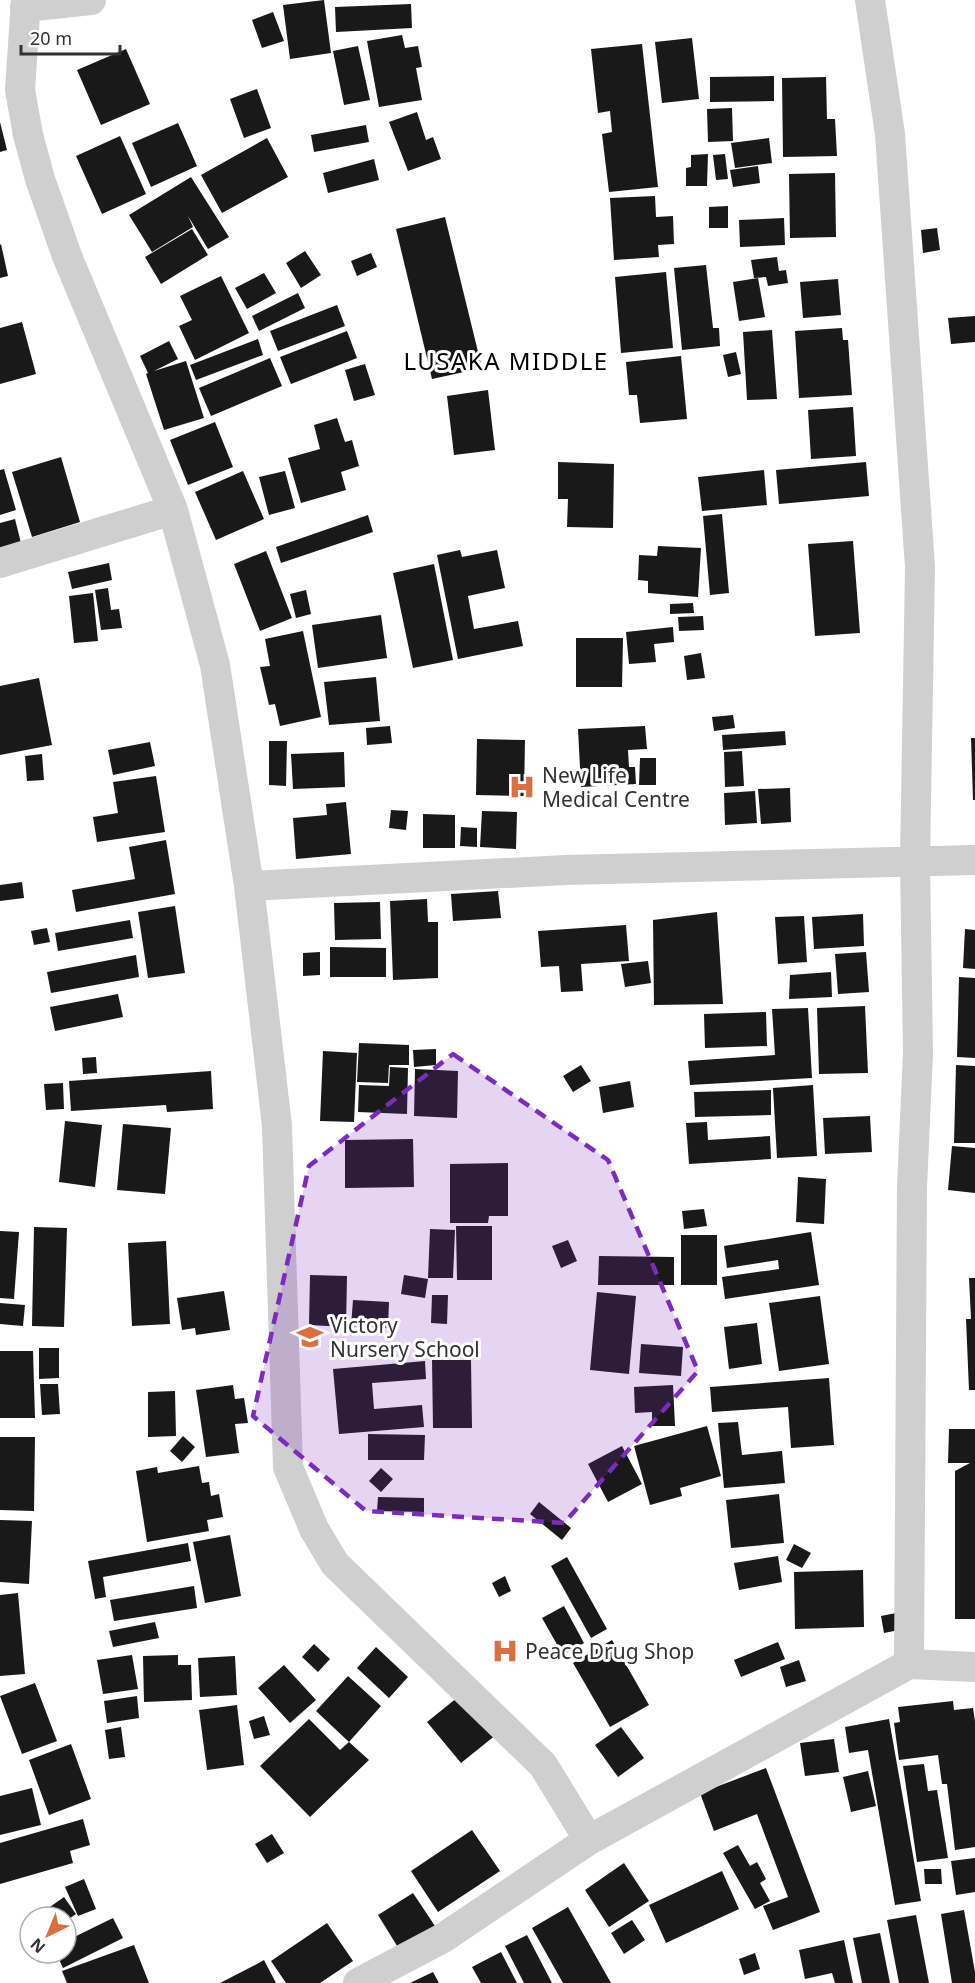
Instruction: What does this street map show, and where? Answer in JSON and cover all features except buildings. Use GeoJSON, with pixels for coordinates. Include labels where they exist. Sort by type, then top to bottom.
{"type":"FeatureCollection","features":[{"type":"Feature","properties":{"kind":"street"},"geometry":{"type":"LineString","coordinates":[[91,0],[26,4],[20,90],[28,135],[40,179],[67,256],[173,510],[214,665],[249,886],[277,1125],[288,1467],[314,1529],[335,1564],[543,1765],[589,1840]]}},
{"type":"Feature","properties":{"kind":"street"},"geometry":{"type":"LineString","coordinates":[[870,0],[890,134],[920,567],[915,862],[918,1053],[912,1187],[909,1664]]}},
{"type":"Feature","properties":{"kind":"street"},"geometry":{"type":"LineString","coordinates":[[0,563],[173,510]]}},
{"type":"Feature","properties":{"kind":"street"},"geometry":{"type":"LineString","coordinates":[[249,886],[566,870],[975,860]]}},
{"type":"Feature","properties":{"kind":"street"},"geometry":{"type":"LineString","coordinates":[[358,1983],[443,1938],[589,1840],[909,1664],[975,1667]]}},
{"type":"Feature","properties":{"kind":"highlighted area"},"geometry":{"type":"Polygon","coordinates":[[[453,1054],[608,1160],[698,1371],[564,1523],[366,1511],[253,1416],[309,1166],[453,1054]]]}},
{"type":"Feature","properties":{"kind":"place","name":"New Life Medical Centre"},"geometry":{"type":"Point","coordinates":[522,787]}},
{"type":"Feature","properties":{"kind":"place","name":"Victory Nursery School"},"geometry":{"type":"Point","coordinates":[310,1337]}},
{"type":"Feature","properties":{"kind":"place","name":"Peace Drug Shop"},"geometry":{"type":"Point","coordinates":[505,1651]}},
{"type":"Feature","properties":{"kind":"district","name":"LUSAKA MIDDLE"},"geometry":{"type":"Point","coordinates":[506,360]}}]}
